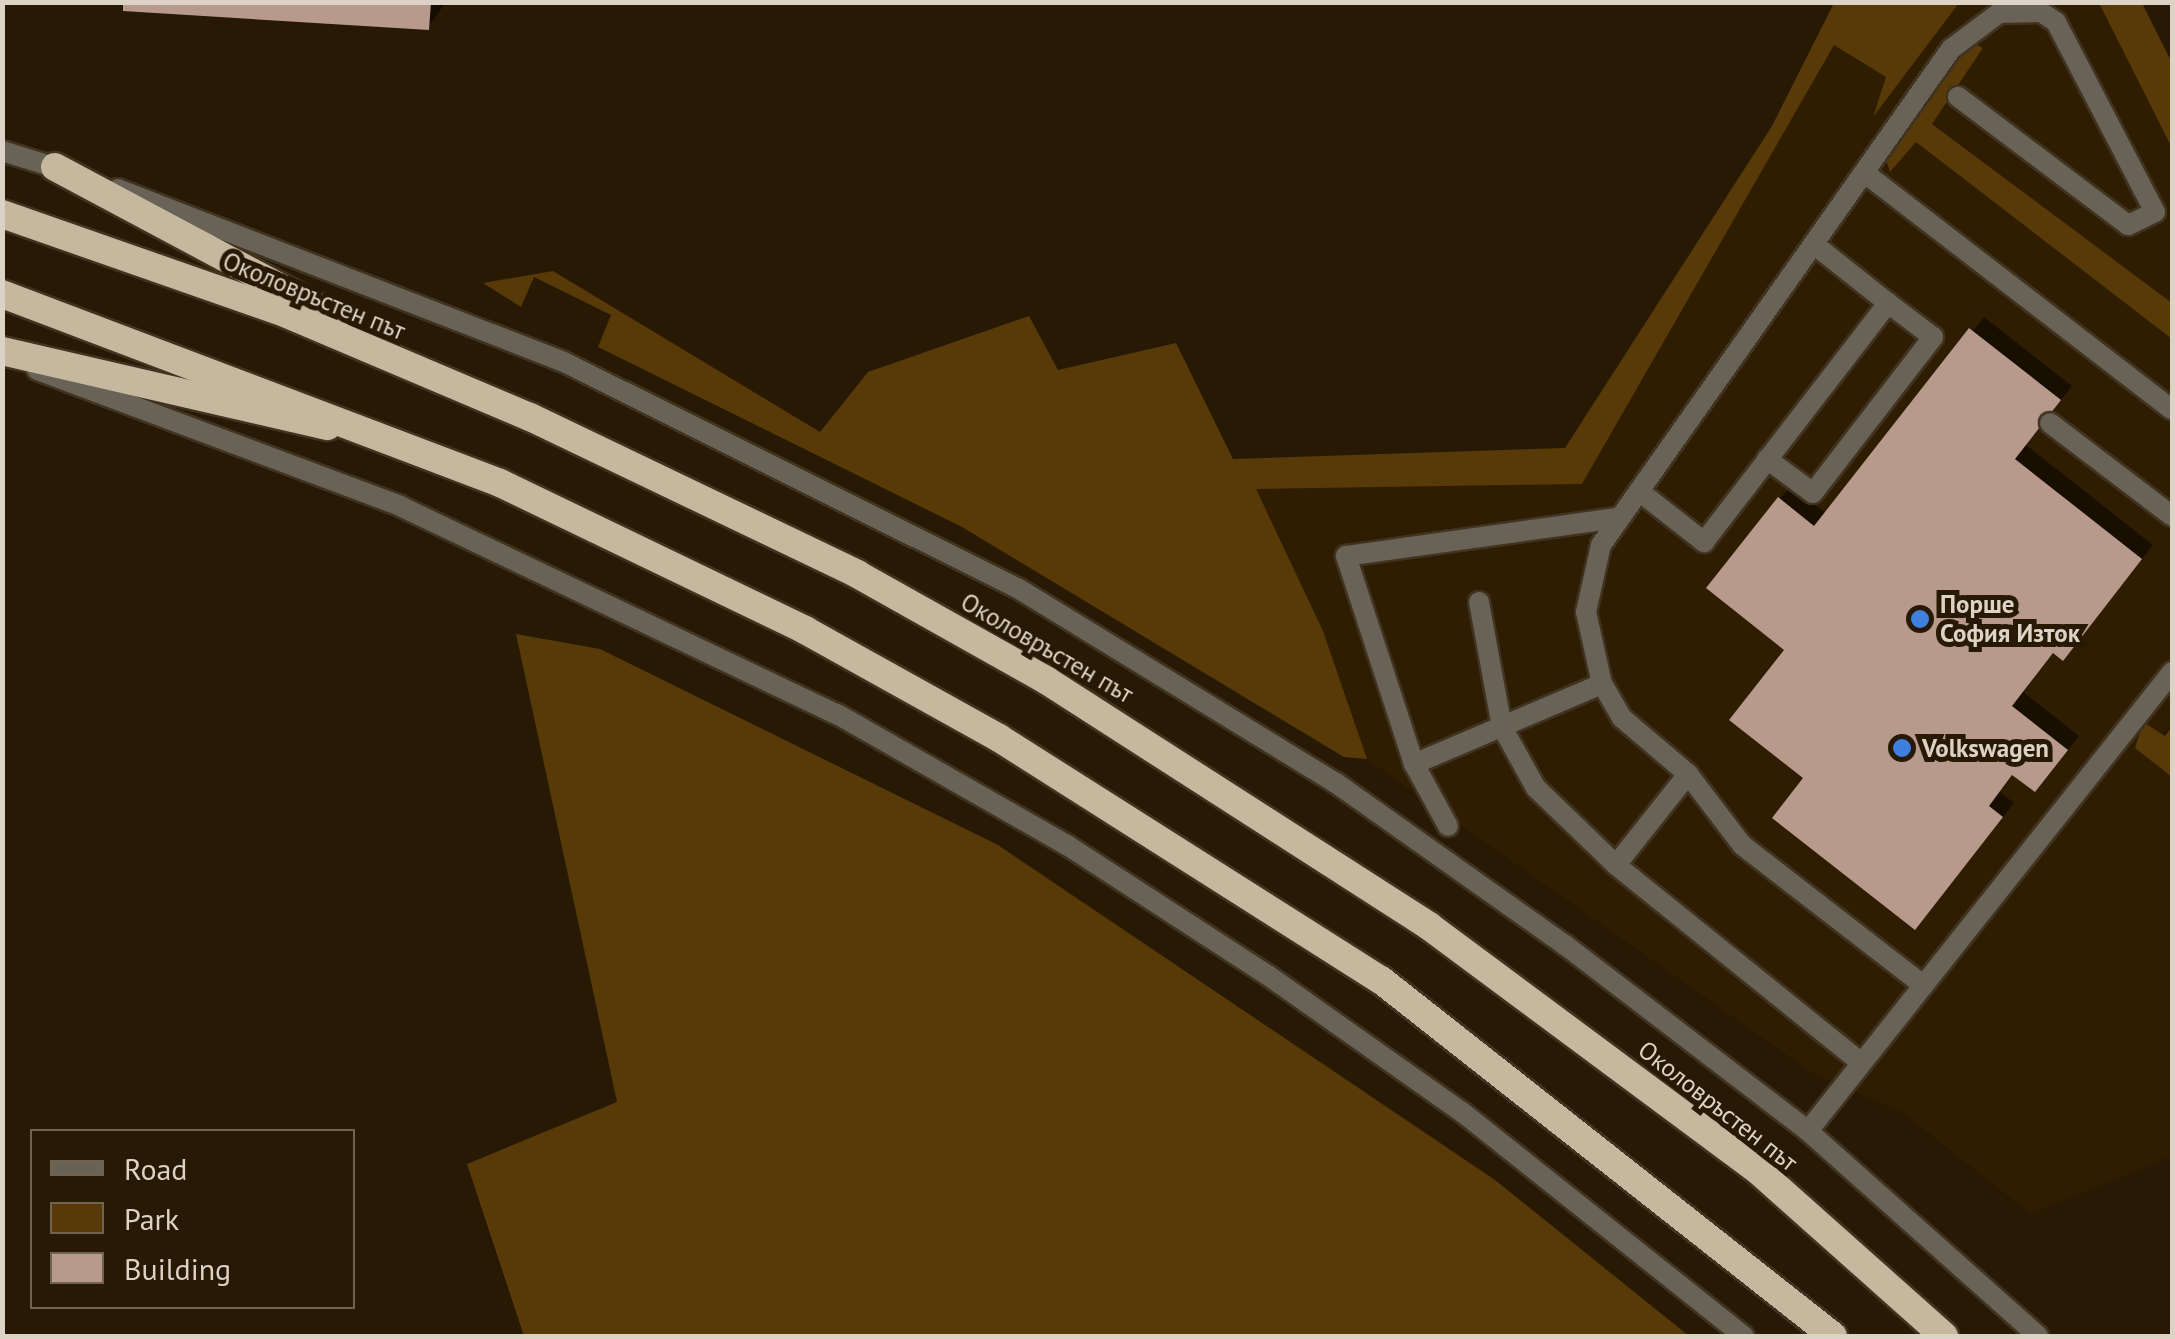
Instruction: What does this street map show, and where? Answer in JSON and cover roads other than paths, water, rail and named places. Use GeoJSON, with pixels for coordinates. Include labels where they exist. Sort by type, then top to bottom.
{"type":"FeatureCollection","features":[{"type":"Feature","properties":{"kind":"highway"},"geometry":{"type":"LineString","coordinates":[[55,167],[482,396]]}},
{"type":"Feature","properties":{"kind":"highway","name":"Околовръстен път"},"geometry":{"type":"LineString","coordinates":[[2,214],[287,314],[482,396],[857,574],[1215,783],[1430,926],[1761,1173],[1944,1336]]}},
{"type":"Feature","properties":{"kind":"highway"},"geometry":{"type":"LineString","coordinates":[[2,294],[416,447],[805,630],[1163,836],[1381,980],[1833,1336]]}},
{"type":"Feature","properties":{"kind":"highway"},"geometry":{"type":"LineString","coordinates":[[2,354],[416,447]]}},
{"type":"Feature","properties":{"kind":"street"},"geometry":{"type":"LineString","coordinates":[[1923,985],[1742,845],[1688,774],[1622,718],[1602,684],[1586,612],[1590,577],[1617,518],[1979,21],[2041,12],[2056,22],[2155,212],[2128,224],[1958,97]]}},
{"type":"Feature","properties":{"kind":"street"},"geometry":{"type":"LineString","coordinates":[[2,150],[459,315],[1020,589],[1336,783],[1808,1131],[2038,1336]]}},
{"type":"Feature","properties":{"kind":"street"},"geometry":{"type":"LineString","coordinates":[[1866,174],[2172,410]]}},
{"type":"Feature","properties":{"kind":"street"},"geometry":{"type":"LineString","coordinates":[[1768,459],[1813,493],[1933,337],[1816,246]]}},
{"type":"Feature","properties":{"kind":"street"},"geometry":{"type":"LineString","coordinates":[[1639,492],[1704,542],[1888,302]]}},
{"type":"Feature","properties":{"kind":"street"},"geometry":{"type":"LineString","coordinates":[[2,354],[400,506],[854,723],[1269,976],[1462,1112],[1744,1336]]}},
{"type":"Feature","properties":{"kind":"street"},"geometry":{"type":"LineString","coordinates":[[2050,424],[2172,516]]}},
{"type":"Feature","properties":{"kind":"street"},"geometry":{"type":"LineString","coordinates":[[1448,826],[1414,764],[1346,556],[1617,518]]}},
{"type":"Feature","properties":{"kind":"street"},"geometry":{"type":"LineString","coordinates":[[1479,602],[1502,727],[1536,788],[1616,865],[1861,1064]]}},
{"type":"Feature","properties":{"kind":"street"},"geometry":{"type":"LineString","coordinates":[[1808,1131],[2172,672]]}},
{"type":"Feature","properties":{"kind":"street"},"geometry":{"type":"LineString","coordinates":[[1414,764],[1602,684]]}},
{"type":"Feature","properties":{"kind":"street"},"geometry":{"type":"LineString","coordinates":[[1616,865],[1688,774]]}},
{"type":"Feature","properties":{"kind":"place","name":"Порше София Изток"},"geometry":{"type":"Point","coordinates":[1920,619]}},
{"type":"Feature","properties":{"kind":"place","name":"Volkswagen"},"geometry":{"type":"Point","coordinates":[1902,748]}}]}
